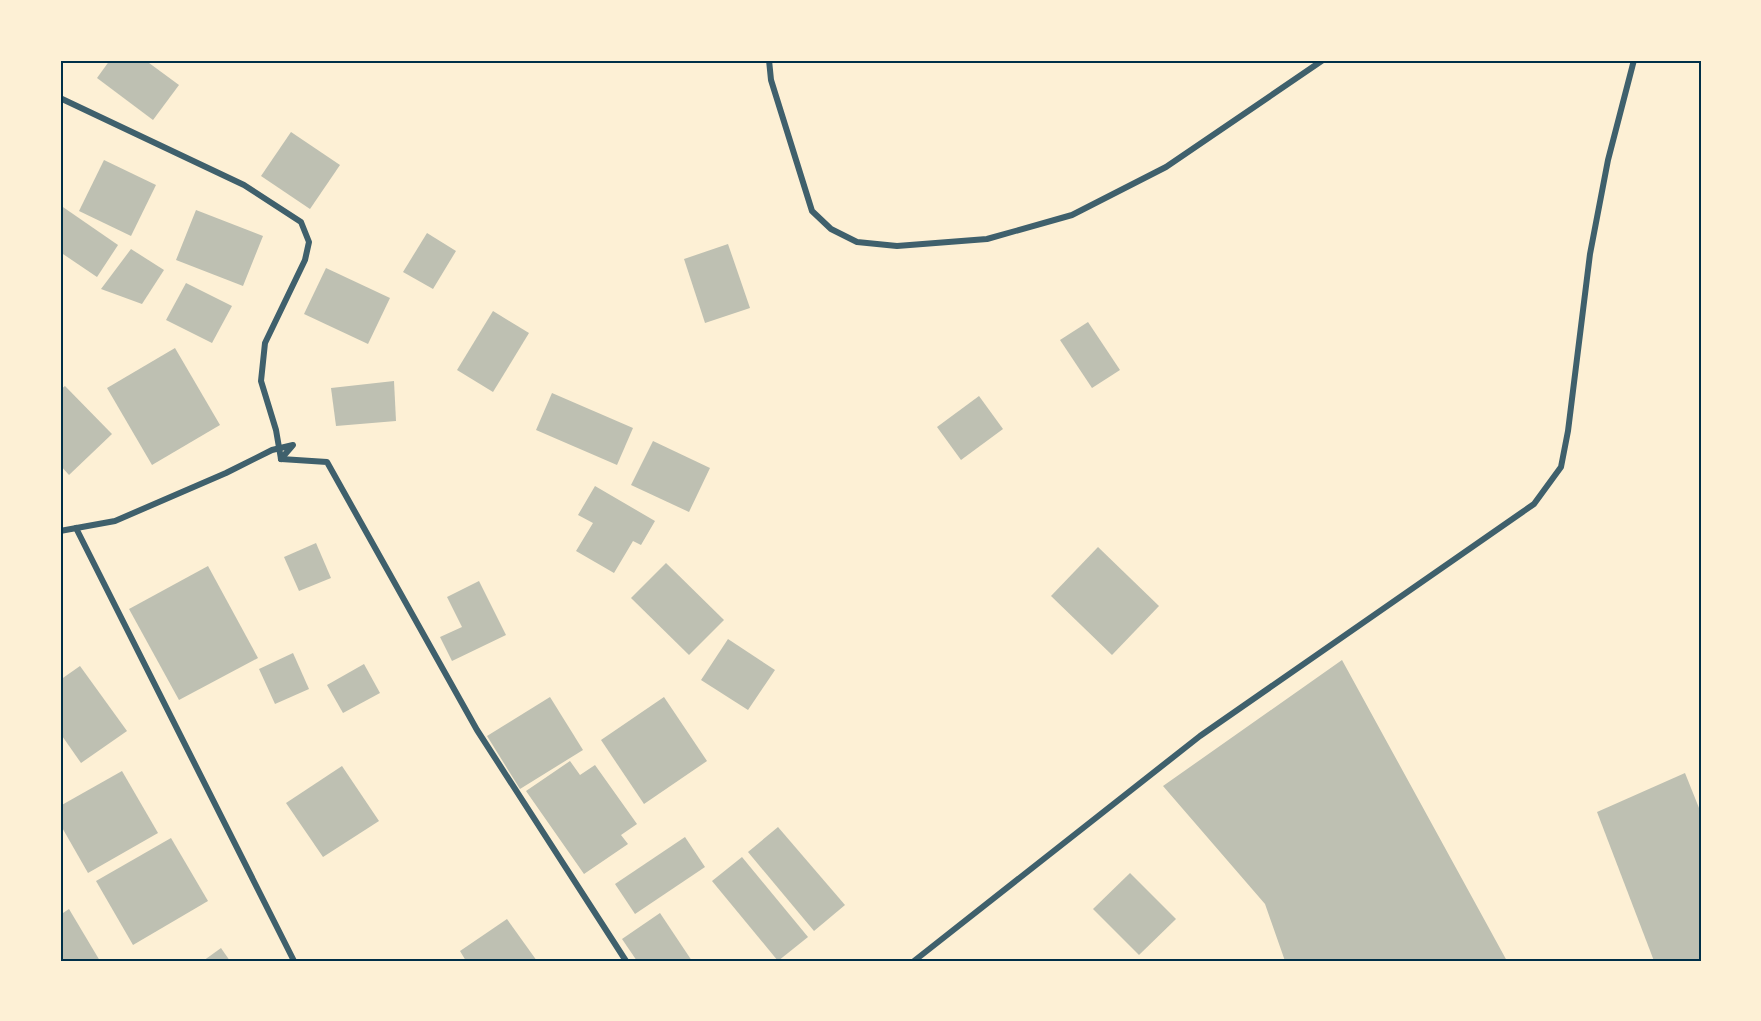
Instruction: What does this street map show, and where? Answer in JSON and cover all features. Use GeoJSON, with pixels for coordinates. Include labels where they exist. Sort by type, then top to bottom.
{"type":"FeatureCollection","features":[{"type":"Feature","properties":{"kind":"street"},"geometry":{"type":"LineString","coordinates":[[769,60],[771,80],[812,211],[831,229],[857,242],[897,246],[987,239],[1072,215],[1166,167],[1323,60]]}},
{"type":"Feature","properties":{"kind":"street"},"geometry":{"type":"LineString","coordinates":[[914,961],[1200,736],[1534,504],[1561,467],[1568,431],[1590,254],[1608,160],[1634,60]]}},
{"type":"Feature","properties":{"kind":"street"},"geometry":{"type":"LineString","coordinates":[[60,98],[244,185],[301,222],[309,242],[305,260],[265,343],[261,381],[276,430],[281,459]]}},
{"type":"Feature","properties":{"kind":"street"},"geometry":{"type":"LineString","coordinates":[[60,531],[115,521],[272,450],[293,445],[281,459]]}},
{"type":"Feature","properties":{"kind":"street"},"geometry":{"type":"LineString","coordinates":[[281,459],[327,462],[477,730],[626,961]]}},
{"type":"Feature","properties":{"kind":"street"},"geometry":{"type":"LineString","coordinates":[[76,528],[294,961]]}},
{"type":"Feature","properties":{"kind":"building"},"geometry":{"type":"Polygon","coordinates":[[[110,60],[145,60],[179,85],[153,120],[97,78],[110,60]]]}},
{"type":"Feature","properties":{"kind":"building"},"geometry":{"type":"Polygon","coordinates":[[[291,132],[340,165],[310,209],[261,176],[291,132]]]}},
{"type":"Feature","properties":{"kind":"building"},"geometry":{"type":"Polygon","coordinates":[[[104,160],[156,185],[131,236],[79,211],[104,160]]]}},
{"type":"Feature","properties":{"kind":"building"},"geometry":{"type":"Polygon","coordinates":[[[60,205],[118,245],[97,277],[60,252],[60,205]]]}},
{"type":"Feature","properties":{"kind":"building"},"geometry":{"type":"Polygon","coordinates":[[[196,210],[263,236],[243,286],[176,260],[196,210]]]}},
{"type":"Feature","properties":{"kind":"building"},"geometry":{"type":"Polygon","coordinates":[[[427,233],[456,251],[433,289],[403,272],[427,233]]]}},
{"type":"Feature","properties":{"kind":"building"},"geometry":{"type":"Polygon","coordinates":[[[728,244],[750,308],[705,323],[684,259],[728,244]]]}},
{"type":"Feature","properties":{"kind":"building"},"geometry":{"type":"Polygon","coordinates":[[[131,249],[164,270],[142,304],[101,289],[131,249]]]}},
{"type":"Feature","properties":{"kind":"building"},"geometry":{"type":"Polygon","coordinates":[[[326,268],[390,298],[368,344],[304,314],[326,268]]]}},
{"type":"Feature","properties":{"kind":"building"},"geometry":{"type":"Polygon","coordinates":[[[186,283],[232,306],[212,343],[166,320],[186,283]]]}},
{"type":"Feature","properties":{"kind":"building"},"geometry":{"type":"Polygon","coordinates":[[[493,311],[529,333],[493,392],[457,370],[493,311]]]}},
{"type":"Feature","properties":{"kind":"building"},"geometry":{"type":"Polygon","coordinates":[[[1088,322],[1120,370],[1092,388],[1060,340],[1088,322]]]}},
{"type":"Feature","properties":{"kind":"building"},"geometry":{"type":"Polygon","coordinates":[[[175,348],[220,425],[152,465],[107,388],[175,348]]]}},
{"type":"Feature","properties":{"kind":"building"},"geometry":{"type":"Polygon","coordinates":[[[394,381],[396,421],[336,426],[331,388],[394,381]]]}},
{"type":"Feature","properties":{"kind":"building"},"geometry":{"type":"Polygon","coordinates":[[[65,386],[112,434],[69,475],[60,465],[60,390],[65,386]]]}},
{"type":"Feature","properties":{"kind":"building"},"geometry":{"type":"Polygon","coordinates":[[[552,393],[633,428],[617,465],[536,430],[552,393]]]}},
{"type":"Feature","properties":{"kind":"building"},"geometry":{"type":"Polygon","coordinates":[[[979,396],[1003,429],[961,460],[937,427],[979,396]]]}},
{"type":"Feature","properties":{"kind":"building"},"geometry":{"type":"Polygon","coordinates":[[[653,441],[710,468],[689,512],[631,485],[653,441]]]}},
{"type":"Feature","properties":{"kind":"building"},"geometry":{"type":"Polygon","coordinates":[[[595,486],[655,521],[641,545],[633,541],[614,573],[576,551],[593,523],[578,515],[595,486]]]}},
{"type":"Feature","properties":{"kind":"building"},"geometry":{"type":"Polygon","coordinates":[[[316,543],[331,578],[299,591],[284,557],[316,543]]]}},
{"type":"Feature","properties":{"kind":"building"},"geometry":{"type":"Polygon","coordinates":[[[1098,547],[1159,606],[1112,655],[1051,596],[1098,547]]]}},
{"type":"Feature","properties":{"kind":"building"},"geometry":{"type":"Polygon","coordinates":[[[666,563],[724,620],[689,655],[631,598],[666,563]]]}},
{"type":"Feature","properties":{"kind":"building"},"geometry":{"type":"Polygon","coordinates":[[[208,566],[258,658],[179,700],[129,609],[208,566]]]}},
{"type":"Feature","properties":{"kind":"building"},"geometry":{"type":"Polygon","coordinates":[[[479,581],[506,635],[452,661],[440,637],[462,627],[447,597],[479,581]]]}},
{"type":"Feature","properties":{"kind":"building"},"geometry":{"type":"Polygon","coordinates":[[[728,639],[775,670],[748,710],[701,680],[728,639]]]}},
{"type":"Feature","properties":{"kind":"building"},"geometry":{"type":"Polygon","coordinates":[[[293,653],[309,689],[275,704],[259,669],[293,653]]]}},
{"type":"Feature","properties":{"kind":"building"},"geometry":{"type":"Polygon","coordinates":[[[1342,660],[1507,961],[1285,961],[1265,904],[1163,786],[1342,660]]]}},
{"type":"Feature","properties":{"kind":"building"},"geometry":{"type":"Polygon","coordinates":[[[364,664],[380,693],[343,713],[327,685],[364,664]]]}},
{"type":"Feature","properties":{"kind":"building"},"geometry":{"type":"Polygon","coordinates":[[[80,666],[127,731],[81,763],[60,733],[60,680],[80,666]]]}},
{"type":"Feature","properties":{"kind":"building"},"geometry":{"type":"Polygon","coordinates":[[[550,697],[583,750],[520,789],[487,736],[550,697]]]}},
{"type":"Feature","properties":{"kind":"building"},"geometry":{"type":"Polygon","coordinates":[[[664,697],[707,761],[644,804],[601,740],[664,697]]]}},
{"type":"Feature","properties":{"kind":"building"},"geometry":{"type":"Polygon","coordinates":[[[570,761],[580,775],[595,765],[637,824],[621,835],[628,844],[584,874],[526,791],[570,761]]]}},
{"type":"Feature","properties":{"kind":"building"},"geometry":{"type":"Polygon","coordinates":[[[342,766],[379,821],[323,857],[286,803],[342,766]]]}},
{"type":"Feature","properties":{"kind":"building"},"geometry":{"type":"Polygon","coordinates":[[[122,771],[158,833],[88,873],[60,824],[60,806],[122,771]]]}},
{"type":"Feature","properties":{"kind":"building"},"geometry":{"type":"Polygon","coordinates":[[[1685,773],[1701,813],[1701,961],[1654,961],[1597,812],[1685,773]]]}},
{"type":"Feature","properties":{"kind":"building"},"geometry":{"type":"Polygon","coordinates":[[[778,827],[845,905],[814,931],[748,852],[778,827]]]}},
{"type":"Feature","properties":{"kind":"building"},"geometry":{"type":"Polygon","coordinates":[[[685,837],[705,867],[635,914],[615,884],[685,837]]]}},
{"type":"Feature","properties":{"kind":"building"},"geometry":{"type":"Polygon","coordinates":[[[171,838],[208,901],[133,945],[96,881],[171,838]]]}},
{"type":"Feature","properties":{"kind":"building"},"geometry":{"type":"Polygon","coordinates":[[[742,857],[808,937],[778,961],[712,881],[742,857]]]}},
{"type":"Feature","properties":{"kind":"building"},"geometry":{"type":"Polygon","coordinates":[[[1130,873],[1176,919],[1139,955],[1093,909],[1130,873]]]}},
{"type":"Feature","properties":{"kind":"building"},"geometry":{"type":"Polygon","coordinates":[[[69,909],[100,961],[60,961],[60,915],[69,909]]]}},
{"type":"Feature","properties":{"kind":"building"},"geometry":{"type":"Polygon","coordinates":[[[660,913],[692,961],[637,961],[622,939],[660,913]]]}},
{"type":"Feature","properties":{"kind":"building"},"geometry":{"type":"Polygon","coordinates":[[[507,919],[537,961],[466,961],[460,951],[507,919]]]}},
{"type":"Feature","properties":{"kind":"building"},"geometry":{"type":"Polygon","coordinates":[[[221,948],[230,961],[203,961],[221,948]]]}}]}
